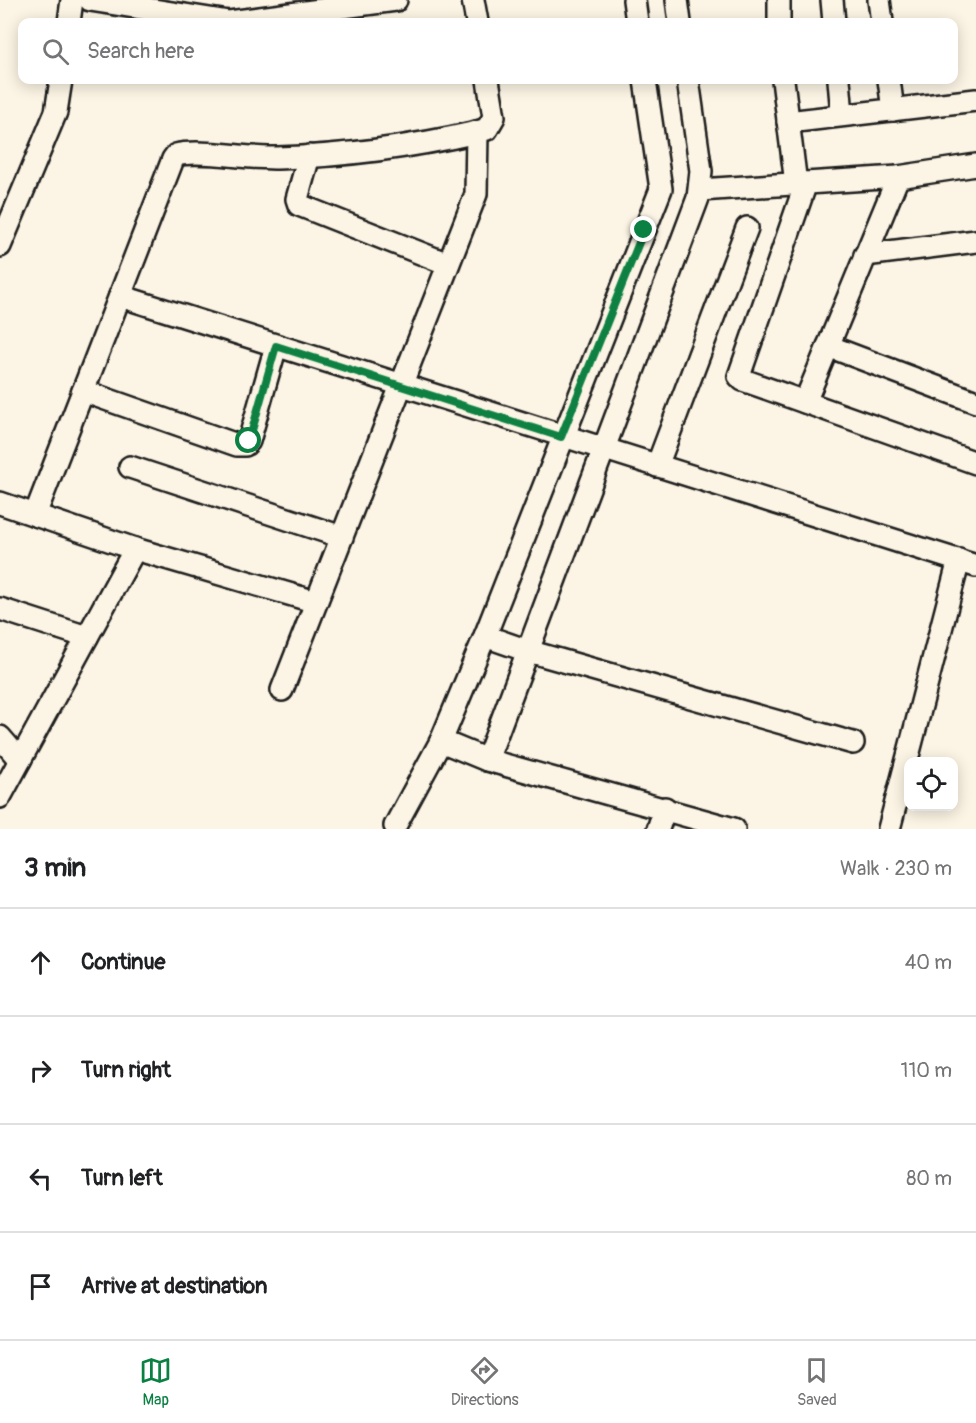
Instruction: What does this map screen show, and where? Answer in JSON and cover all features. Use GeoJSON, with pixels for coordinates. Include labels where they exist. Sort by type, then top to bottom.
{"type":"FeatureCollection","features":[{"type":"Feature","properties":{"kind":"street"},"geometry":{"type":"LineString","coordinates":[[70,18],[72,0]]}},
{"type":"Feature","properties":{"kind":"street"},"geometry":{"type":"LineString","coordinates":[[90,0],[204,18]]}},
{"type":"Feature","properties":{"kind":"street"},"geometry":{"type":"LineString","coordinates":[[259,18],[396,0]]}},
{"type":"Feature","properties":{"kind":"street"},"geometry":{"type":"LineString","coordinates":[[473,0],[476,18]]}},
{"type":"Feature","properties":{"kind":"street"},"geometry":{"type":"LineString","coordinates":[[634,0],[636,18]]}},
{"type":"Feature","properties":{"kind":"street"},"geometry":{"type":"LineString","coordinates":[[677,0],[679,18]]}},
{"type":"Feature","properties":{"kind":"street"},"geometry":{"type":"LineString","coordinates":[[779,0],[779,18]]}},
{"type":"Feature","properties":{"kind":"street"},"geometry":{"type":"LineString","coordinates":[[832,0],[834,18]]}},
{"type":"Feature","properties":{"kind":"street"},"geometry":{"type":"LineString","coordinates":[[879,0],[881,18]]}},
{"type":"Feature","properties":{"kind":"street"},"geometry":{"type":"LineString","coordinates":[[0,246],[56,112],[60,84]]}},
{"type":"Feature","properties":{"kind":"street"},"geometry":{"type":"LineString","coordinates":[[35,515],[176,155],[275,158],[309,156],[392,148],[477,132],[487,129],[494,117],[489,84]]}},
{"type":"Feature","properties":{"kind":"street"},"geometry":{"type":"LineString","coordinates":[[395,826],[441,741],[485,636],[561,437],[661,189],[646,84]]}},
{"type":"Feature","properties":{"kind":"street"},"geometry":{"type":"LineString","coordinates":[[487,760],[605,450],[700,190],[701,171],[689,84]]}},
{"type":"Feature","properties":{"kind":"street"},"geometry":{"type":"LineString","coordinates":[[783,84],[788,122],[801,183],[739,371],[744,380],[976,463]]}},
{"type":"Feature","properties":{"kind":"street"},"geometry":{"type":"LineString","coordinates":[[838,84],[842,116]]}},
{"type":"Feature","properties":{"kind":"street"},"geometry":{"type":"LineString","coordinates":[[890,84],[893,110]]}},
{"type":"Feature","properties":{"kind":"street"},"geometry":{"type":"LineString","coordinates":[[788,122],[976,100]]}},
{"type":"Feature","properties":{"kind":"street"},"geometry":{"type":"LineString","coordinates":[[282,690],[476,194],[477,132]]}},
{"type":"Feature","properties":{"kind":"street"},"geometry":{"type":"LineString","coordinates":[[309,156],[297,199],[298,205],[448,264]]}},
{"type":"Feature","properties":{"kind":"street"},"geometry":{"type":"LineString","coordinates":[[700,190],[898,177],[976,165]]}},
{"type":"Feature","properties":{"kind":"street"},"geometry":{"type":"LineString","coordinates":[[805,402],[898,177]]}},
{"type":"Feature","properties":{"kind":"street"},"geometry":{"type":"LineString","coordinates":[[657,466],[747,228]]}},
{"type":"Feature","properties":{"kind":"street"},"geometry":{"type":"LineString","coordinates":[[866,255],[976,241]]}},
{"type":"Feature","properties":{"kind":"street"},"geometry":{"type":"LineString","coordinates":[[120,296],[561,437],[967,563],[889,829]]}},
{"type":"Feature","properties":{"kind":"street"},"geometry":{"type":"LineString","coordinates":[[83,390],[237,446],[244,445],[249,441],[276,346]]}},
{"type":"Feature","properties":{"kind":"street"},"geometry":{"type":"LineString","coordinates":[[828,346],[976,402]]}},
{"type":"Feature","properties":{"kind":"street"},"geometry":{"type":"LineString","coordinates":[[130,467],[342,537]]}},
{"type":"Feature","properties":{"kind":"street"},"geometry":{"type":"LineString","coordinates":[[0,504],[135,549],[316,602]]}},
{"type":"Feature","properties":{"kind":"street"},"geometry":{"type":"LineString","coordinates":[[0,797],[135,549]]}},
{"type":"Feature","properties":{"kind":"street"},"geometry":{"type":"LineString","coordinates":[[0,609],[87,637]]}},
{"type":"Feature","properties":{"kind":"street"},"geometry":{"type":"LineString","coordinates":[[485,636],[528,651],[853,743]]}},
{"type":"Feature","properties":{"kind":"street"},"geometry":{"type":"LineString","coordinates":[[0,737],[20,760]]}},
{"type":"Feature","properties":{"kind":"street"},"geometry":{"type":"LineString","coordinates":[[441,741],[487,760],[734,829]]}},
{"type":"Feature","properties":{"kind":"street"},"geometry":{"type":"LineString","coordinates":[[658,829],[665,808]]}},
{"type":"Feature","properties":{"kind":"route"},"geometry":{"type":"LineString","coordinates":[[249,441],[276,346],[561,437],[644,230]]}}]}
